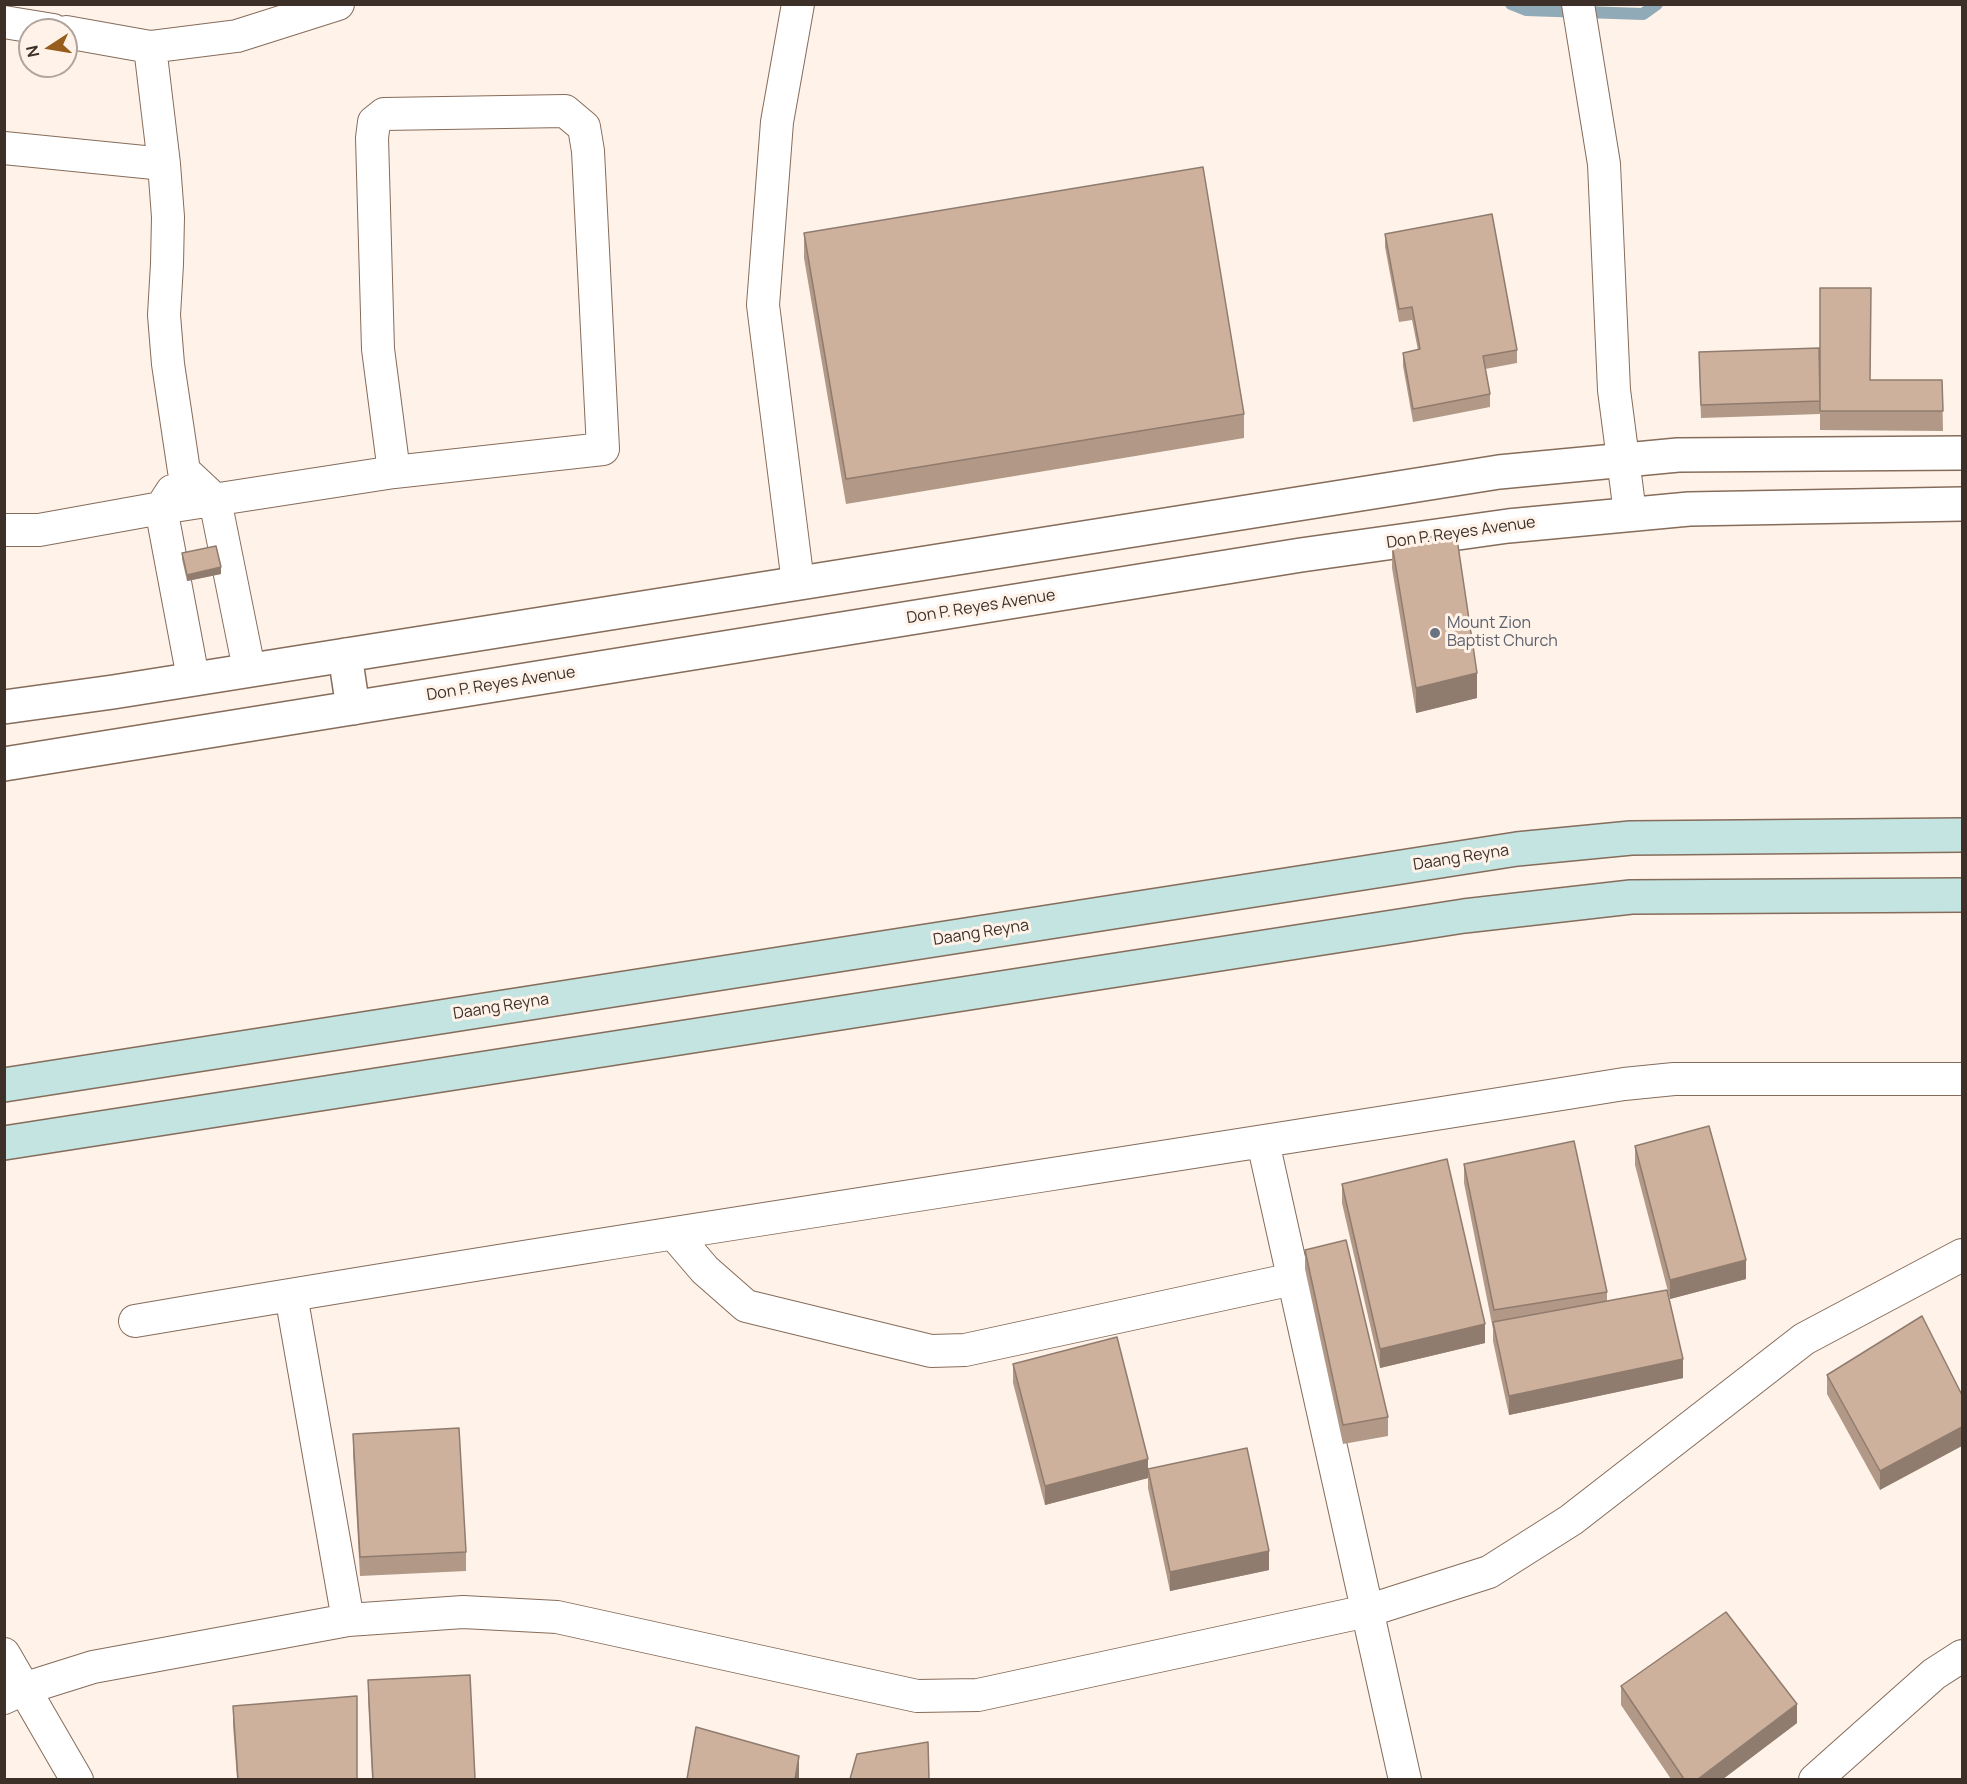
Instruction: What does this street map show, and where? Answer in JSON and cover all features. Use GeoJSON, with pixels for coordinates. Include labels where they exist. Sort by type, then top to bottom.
{"type":"FeatureCollection","features":[{"type":"Feature","properties":{"kind":"main road","name":"Daang Reyna"},"geometry":{"type":"LineString","coordinates":[[4,1085],[1517,849],[1631,838],[1962,835]]}},
{"type":"Feature","properties":{"kind":"main road"},"geometry":{"type":"LineString","coordinates":[[4,1143],[1464,916],[1631,897],[1962,895]]}},
{"type":"Feature","properties":{"kind":"street"},"geometry":{"type":"LineString","coordinates":[[78,34],[150,46],[237,36],[338,4]]}},
{"type":"Feature","properties":{"kind":"street"},"geometry":{"type":"LineString","coordinates":[[798,4],[777,122],[763,305],[798,583]]}},
{"type":"Feature","properties":{"kind":"street"},"geometry":{"type":"LineString","coordinates":[[1578,4],[1604,164],[1614,390],[1630,513]]}},
{"type":"Feature","properties":{"kind":"street"},"geometry":{"type":"LineString","coordinates":[[150,46],[168,217],[164,315],[168,364],[184,471],[215,500],[249,669]]}},
{"type":"Feature","properties":{"kind":"street"},"geometry":{"type":"LineString","coordinates":[[4,530],[39,530],[161,508],[394,472],[603,448],[588,151],[584,127],[565,111],[384,114],[374,122],[372,138],[378,350],[394,472]]}},
{"type":"Feature","properties":{"kind":"street"},"geometry":{"type":"LineString","coordinates":[[4,148],[164,164]]}},
{"type":"Feature","properties":{"kind":"street"},"geometry":{"type":"LineString","coordinates":[[4,707],[113,692],[1499,472],[1678,455],[1962,453]]}},
{"type":"Feature","properties":{"kind":"street"},"geometry":{"type":"LineString","coordinates":[[184,471],[161,508],[194,678]]}},
{"type":"Feature","properties":{"kind":"street","name":"Don P. Reyes Avenue"},"geometry":{"type":"LineString","coordinates":[[4,764],[1301,555],[1508,526],[1689,509],[1962,504]]}},
{"type":"Feature","properties":{"kind":"street"},"geometry":{"type":"LineString","coordinates":[[345,655],[353,708]]}},
{"type":"Feature","properties":{"kind":"street"},"geometry":{"type":"LineString","coordinates":[[135,1321],[893,1198],[1624,1084],[1674,1079],[1962,1079]]}},
{"type":"Feature","properties":{"kind":"street"},"geometry":{"type":"LineString","coordinates":[[1263,1142],[1405,1779]]}},
{"type":"Feature","properties":{"kind":"street"},"geometry":{"type":"LineString","coordinates":[[675,1234],[705,1270],[746,1306],[931,1351],[965,1350],[1293,1279]]}},
{"type":"Feature","properties":{"kind":"street"},"geometry":{"type":"LineString","coordinates":[[14,1693],[93,1667],[348,1620],[464,1612],[557,1617],[917,1696],[978,1695],[1367,1611],[1489,1572],[1571,1520],[1804,1339],[1962,1255]]}},
{"type":"Feature","properties":{"kind":"street"},"geometry":{"type":"LineString","coordinates":[[291,1294],[348,1620]]}},
{"type":"Feature","properties":{"kind":"street"},"geometry":{"type":"LineString","coordinates":[[4,1654],[14,1693],[77,1779]]}},
{"type":"Feature","properties":{"kind":"street"},"geometry":{"type":"LineString","coordinates":[[1815,1779],[1934,1674],[1962,1656]]}},
{"type":"Feature","properties":{"kind":"building"},"geometry":{"type":"Polygon","coordinates":[[[1203,167],[1244,414],[846,479],[804,233],[1203,167]]]}},
{"type":"Feature","properties":{"kind":"building"},"geometry":{"type":"Polygon","coordinates":[[[1492,214],[1517,350],[1483,356],[1490,394],[1413,409],[1403,353],[1420,349],[1412,307],[1399,309],[1385,234],[1492,214]]]}},
{"type":"Feature","properties":{"kind":"building"},"geometry":{"type":"Polygon","coordinates":[[[1820,288],[1871,288],[1870,380],[1942,380],[1943,411],[1820,411],[1820,288]]]}},
{"type":"Feature","properties":{"kind":"building"},"geometry":{"type":"Polygon","coordinates":[[[1819,348],[1820,401],[1701,405],[1699,352],[1819,348]]]}},
{"type":"Feature","properties":{"kind":"building","name":"Mount Zion Baptist Church"},"geometry":{"type":"Polygon","coordinates":[[[1456,532],[1477,673],[1416,688],[1392,544],[1456,532]]]}},
{"type":"Feature","properties":{"kind":"building"},"geometry":{"type":"Polygon","coordinates":[[[216,546],[221,567],[187,575],[182,553],[216,546]]]}},
{"type":"Feature","properties":{"kind":"building"},"geometry":{"type":"Polygon","coordinates":[[[1709,1126],[1746,1260],[1670,1280],[1635,1146],[1709,1126]]]}},
{"type":"Feature","properties":{"kind":"building"},"geometry":{"type":"Polygon","coordinates":[[[1574,1141],[1607,1292],[1494,1310],[1464,1164],[1574,1141]]]}},
{"type":"Feature","properties":{"kind":"building"},"geometry":{"type":"Polygon","coordinates":[[[1447,1159],[1485,1324],[1380,1349],[1342,1184],[1447,1159]]]}},
{"type":"Feature","properties":{"kind":"building"},"geometry":{"type":"Polygon","coordinates":[[[1346,1240],[1388,1417],[1343,1425],[1305,1250],[1346,1240]]]}},
{"type":"Feature","properties":{"kind":"building"},"geometry":{"type":"Polygon","coordinates":[[[1667,1290],[1683,1359],[1509,1396],[1493,1322],[1667,1290]]]}},
{"type":"Feature","properties":{"kind":"building"},"geometry":{"type":"Polygon","coordinates":[[[1922,1316],[1962,1395],[1962,1427],[1880,1471],[1827,1375],[1922,1316]]]}},
{"type":"Feature","properties":{"kind":"building"},"geometry":{"type":"Polygon","coordinates":[[[1117,1337],[1148,1459],[1045,1486],[1013,1364],[1117,1337]]]}},
{"type":"Feature","properties":{"kind":"building"},"geometry":{"type":"Polygon","coordinates":[[[459,1428],[466,1552],[360,1557],[353,1434],[459,1428]]]}},
{"type":"Feature","properties":{"kind":"building"},"geometry":{"type":"Polygon","coordinates":[[[1247,1448],[1269,1551],[1170,1572],[1148,1469],[1247,1448]]]}},
{"type":"Feature","properties":{"kind":"building"},"geometry":{"type":"Polygon","coordinates":[[[1726,1612],[1797,1704],[1698,1779],[1684,1779],[1621,1686],[1726,1612]]]}},
{"type":"Feature","properties":{"kind":"building"},"geometry":{"type":"Polygon","coordinates":[[[470,1675],[475,1779],[373,1779],[368,1680],[470,1675]]]}},
{"type":"Feature","properties":{"kind":"building"},"geometry":{"type":"Polygon","coordinates":[[[357,1696],[357,1779],[238,1779],[233,1706],[357,1696]]]}},
{"type":"Feature","properties":{"kind":"building"},"geometry":{"type":"Polygon","coordinates":[[[696,1727],[799,1756],[795,1779],[687,1779],[696,1727]]]}},
{"type":"Feature","properties":{"kind":"building"},"geometry":{"type":"Polygon","coordinates":[[[928,1742],[929,1779],[850,1779],[857,1754],[928,1742]]]}},
{"type":"Feature","properties":{"kind":"waterway"},"geometry":{"type":"LineString","coordinates":[[1511,4],[1526,10],[1643,14],[1657,4]]}},
{"type":"Feature","properties":{"kind":"place","name":"Mount Zion Baptist Church"},"geometry":{"type":"Point","coordinates":[1435,633]}}]}
